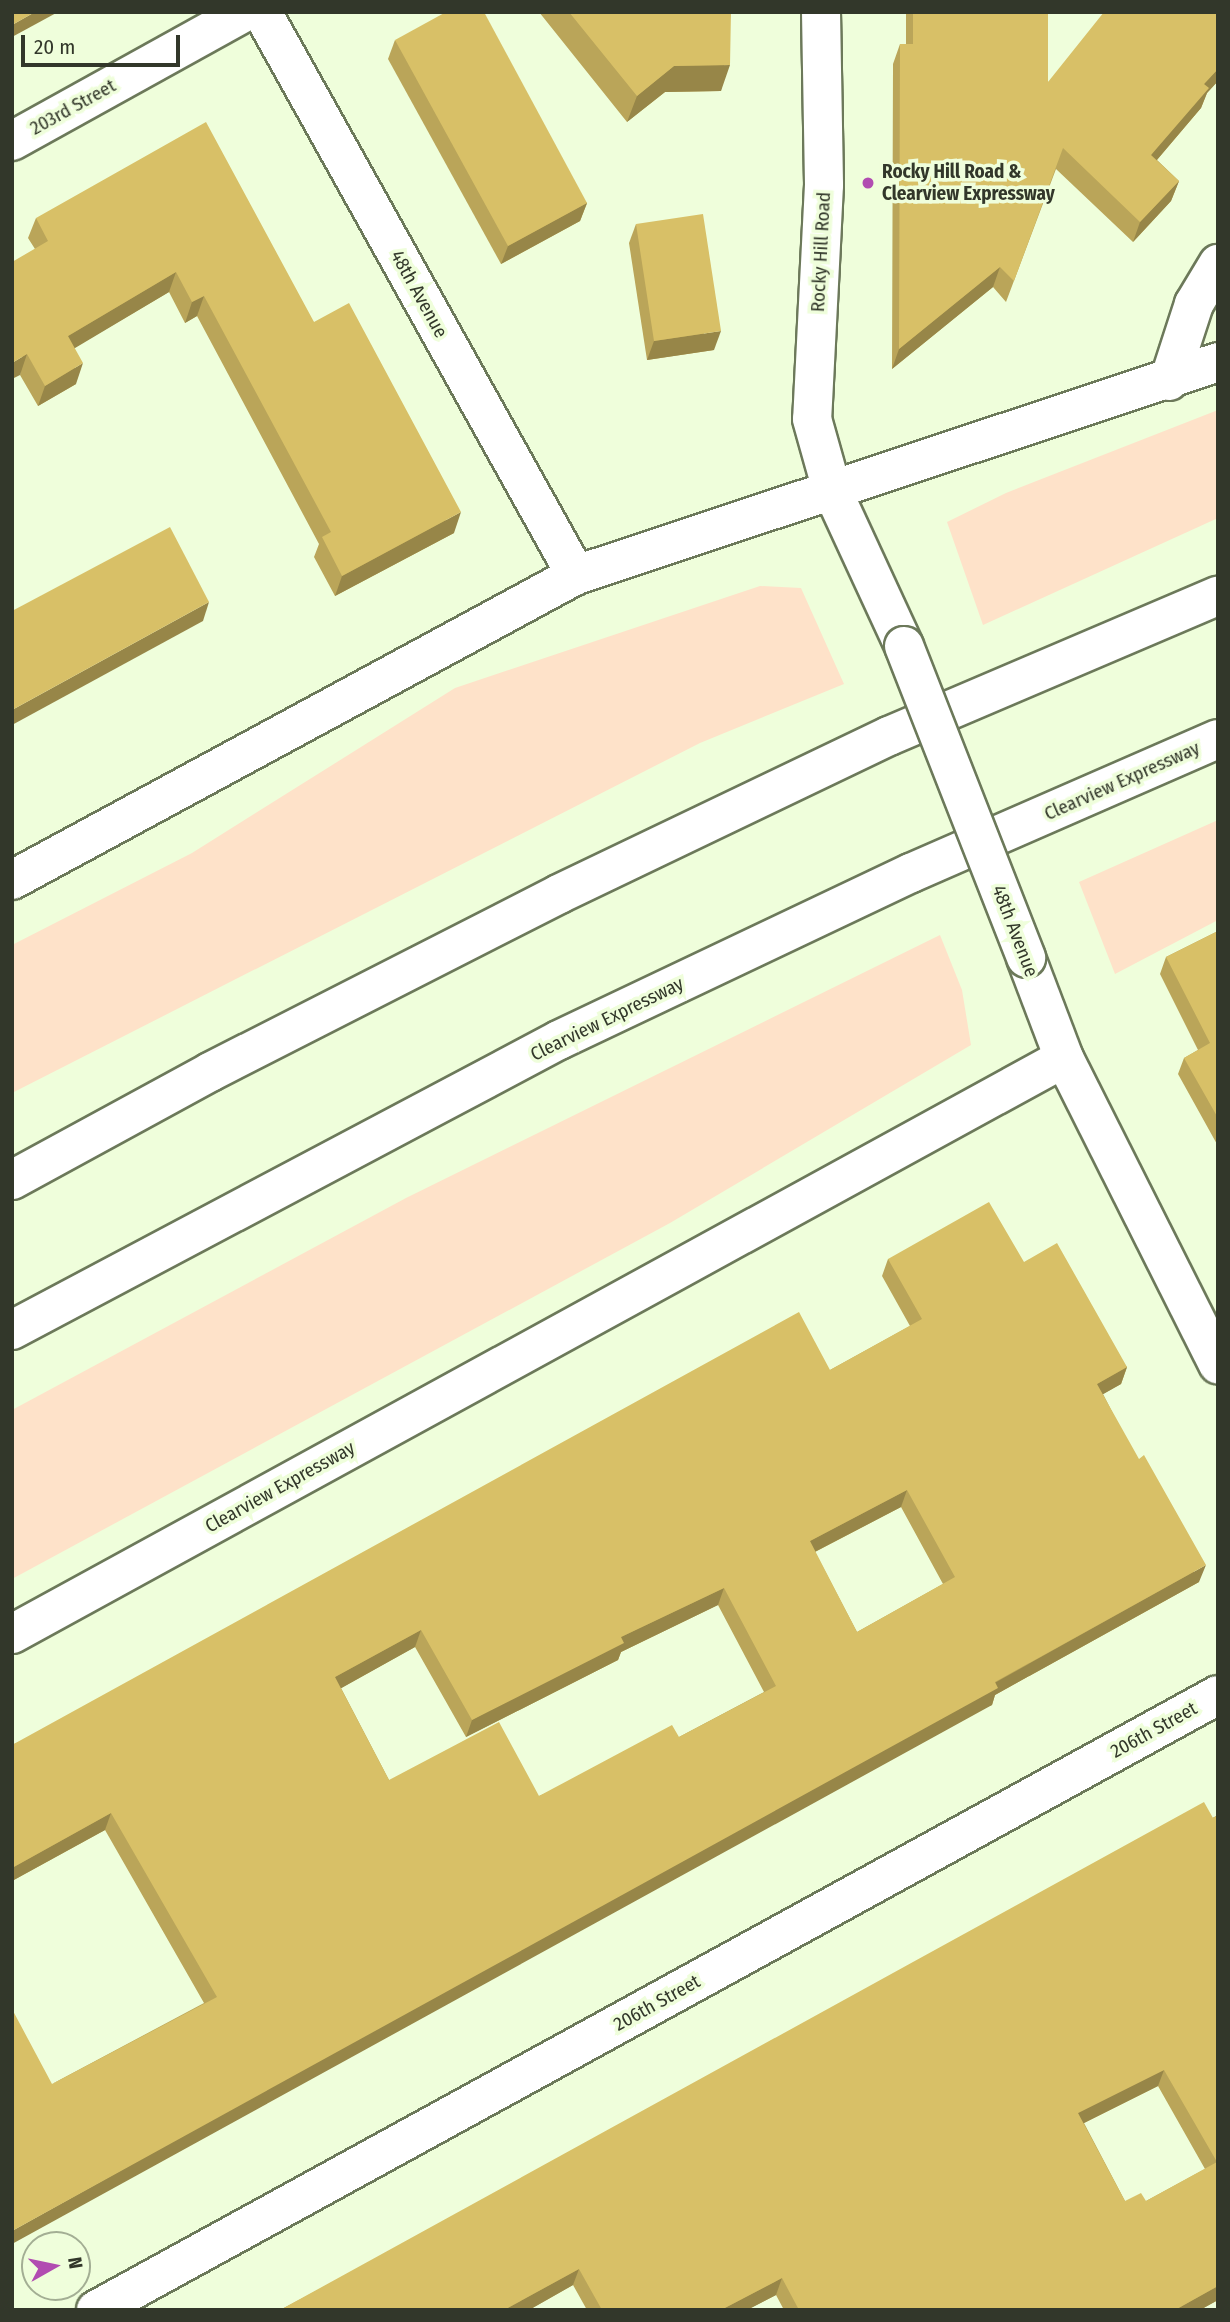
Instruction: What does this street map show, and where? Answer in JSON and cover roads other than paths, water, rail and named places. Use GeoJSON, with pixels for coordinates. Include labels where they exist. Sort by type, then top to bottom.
{"type":"FeatureCollection","features":[{"type":"Feature","properties":{"kind":"main road","name":"203rd Street"},"geometry":{"type":"LineString","coordinates":[[12,141],[245,12]]}},
{"type":"Feature","properties":{"kind":"main road","name":"48th Avenue"},"geometry":{"type":"LineString","coordinates":[[262,12],[576,575]]}},
{"type":"Feature","properties":{"kind":"main road","name":"Rocky Hill Road"},"geometry":{"type":"LineString","coordinates":[[821,12],[824,185],[812,419],[832,490]]}},
{"type":"Feature","properties":{"kind":"main road"},"geometry":{"type":"LineString","coordinates":[[1168,381],[1194,304],[1218,264]]}},
{"type":"Feature","properties":{"kind":"main road"},"geometry":{"type":"LineString","coordinates":[[12,880],[576,575],[1168,381],[1218,362]]}},
{"type":"Feature","properties":{"kind":"main road","name":"48th Avenue"},"geometry":{"type":"LineString","coordinates":[[832,490],[904,646],[1064,1058],[1218,1364]]}},
{"type":"Feature","properties":{"kind":"main road"},"geometry":{"type":"LineString","coordinates":[[12,1180],[210,1072],[571,888],[889,736],[1218,596]]}},
{"type":"Feature","properties":{"kind":"main road","name":"Clearview Expressway"},"geometry":{"type":"LineString","coordinates":[[12,1330],[559,1040],[911,873],[1218,739]]}},
{"type":"Feature","properties":{"kind":"main road","name":"Clearview Expressway"},"geometry":{"type":"LineString","coordinates":[[12,1634],[1064,1058]]}},
{"type":"Feature","properties":{"kind":"main road","name":"206th Street"},"geometry":{"type":"LineString","coordinates":[[96,2310],[1218,1695]]}},
{"type":"Feature","properties":{"kind":"place","name":"Rocky Hill Road & Clearview Expressway"},"geometry":{"type":"Point","coordinates":[868,183]}}]}
